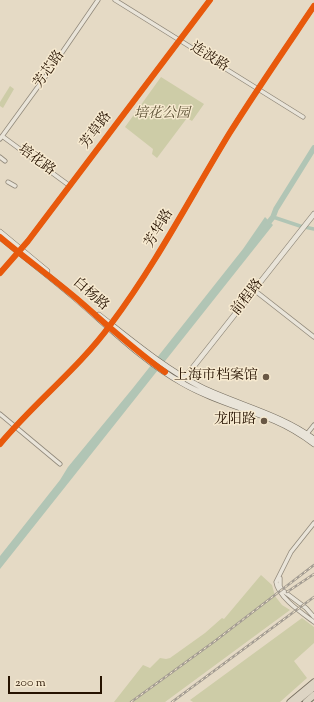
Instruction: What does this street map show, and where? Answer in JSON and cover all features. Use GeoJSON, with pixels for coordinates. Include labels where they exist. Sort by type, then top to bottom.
{"type":"FeatureCollection","features":[{"type":"Feature","properties":{"kind":"highway"},"geometry":{"type":"LineString","coordinates":[[301,702],[314,687]]}},
{"type":"Feature","properties":{"kind":"highway"},"geometry":{"type":"LineString","coordinates":[[301,702],[314,694]]}},
{"type":"Feature","properties":{"kind":"main road","name":"白杨路"},"geometry":{"type":"LineString","coordinates":[[0,232],[20,251],[110,326],[166,369],[215,399],[274,421],[314,439]]}},
{"type":"Feature","properties":{"kind":"main road","name":"白杨路"},"geometry":{"type":"LineString","coordinates":[[0,237],[20,251]]}},
{"type":"Feature","properties":{"kind":"main road","name":"白杨路"},"geometry":{"type":"LineString","coordinates":[[306,436],[314,444]]}},
{"type":"Feature","properties":{"kind":"main road"},"geometry":{"type":"LineString","coordinates":[[290,702],[314,682]]}},
{"type":"Feature","properties":{"kind":"street","name":"芳芯路"},"geometry":{"type":"LineString","coordinates":[[1,138],[98,0]]}},
{"type":"Feature","properties":{"kind":"street","name":"连波路"},"geometry":{"type":"LineString","coordinates":[[115,0],[303,117]]}},
{"type":"Feature","properties":{"kind":"street","name":"芳草路"},"geometry":{"type":"LineString","coordinates":[[0,273],[20,251],[70,186],[210,0]]}},
{"type":"Feature","properties":{"kind":"street","name":"芳华路"},"geometry":{"type":"LineString","coordinates":[[0,444],[14,427],[88,352],[110,326],[158,254],[229,134],[314,6]]}},
{"type":"Feature","properties":{"kind":"street","name":"培花路"},"geometry":{"type":"LineString","coordinates":[[1,138],[70,186]]}},
{"type":"Feature","properties":{"kind":"street"},"geometry":{"type":"LineString","coordinates":[[0,157],[5,161]]}},
{"type":"Feature","properties":{"kind":"street"},"geometry":{"type":"LineString","coordinates":[[8,182],[15,186]]}},
{"type":"Feature","properties":{"kind":"street","name":"前程路"},"geometry":{"type":"LineString","coordinates":[[183,380],[313,215]]}},
{"type":"Feature","properties":{"kind":"street"},"geometry":{"type":"LineString","coordinates":[[254,290],[314,337]]}},
{"type":"Feature","properties":{"kind":"street"},"geometry":{"type":"LineString","coordinates":[[0,414],[60,464]]}},
{"type":"Feature","properties":{"kind":"street"},"geometry":{"type":"LineString","coordinates":[[306,436],[314,425]]}},
{"type":"Feature","properties":{"kind":"street"},"geometry":{"type":"LineString","coordinates":[[314,522],[291,552],[276,582],[277,587],[286,599],[314,622]]}},
{"type":"Feature","properties":{"kind":"street"},"geometry":{"type":"LineString","coordinates":[[280,574],[280,586],[282,590],[306,608],[314,617]]}},
{"type":"Feature","properties":{"kind":"green space","name":"培花公园"},"geometry":{"type":"Polygon","coordinates":[[[161,77],[204,104],[192,121],[187,118],[157,158],[152,154],[153,149],[125,127],[161,77]]]}},
{"type":"Feature","properties":{"kind":"green space"},"geometry":{"type":"Polygon","coordinates":[[[10,86],[14,89],[3,108],[0,106],[0,102],[10,86]]]}},
{"type":"Feature","properties":{"kind":"green space"},"geometry":{"type":"Polygon","coordinates":[[[261,575],[272,585],[275,596],[282,605],[290,610],[165,702],[114,702],[143,665],[150,668],[160,658],[170,658],[205,633],[222,618],[224,619],[261,575]]]}},
{"type":"Feature","properties":{"kind":"green space"},"geometry":{"type":"Polygon","coordinates":[[[302,618],[314,627],[314,643],[294,661],[307,678],[280,702],[193,702],[190,700],[302,618]]]}},
{"type":"Feature","properties":{"kind":"shaded area"},"geometry":{"type":"Polygon","coordinates":[[[265,217],[273,225],[0,569],[0,556],[60,480],[68,467],[133,388],[243,249],[265,217]]]}},
{"type":"Feature","properties":{"kind":"waterway"},"geometry":{"type":"LineString","coordinates":[[265,227],[273,217],[276,209],[314,148]]}},
{"type":"Feature","properties":{"kind":"waterway"},"geometry":{"type":"LineString","coordinates":[[273,217],[314,229]]}},
{"type":"Feature","properties":{"kind":"railway"},"geometry":{"type":"LineString","coordinates":[[131,702],[215,641],[314,565]]}},
{"type":"Feature","properties":{"kind":"railway"},"geometry":{"type":"LineString","coordinates":[[287,592],[314,574]]}},
{"type":"Feature","properties":{"kind":"railway"},"geometry":{"type":"LineString","coordinates":[[172,702],[314,597]]}},
{"type":"Feature","properties":{"kind":"cycle path"},"geometry":{"type":"LineString","coordinates":[[0,273],[28,241],[210,0]]}},
{"type":"Feature","properties":{"kind":"cycle path"},"geometry":{"type":"LineString","coordinates":[[0,444],[85,355],[111,324],[158,254],[229,134],[314,6]]}},
{"type":"Feature","properties":{"kind":"cycle path"},"geometry":{"type":"LineString","coordinates":[[0,237],[76,298],[130,345],[165,372]]}},
{"type":"Feature","properties":{"kind":"place","name":"上海市档案馆"},"geometry":{"type":"Point","coordinates":[266,377]}},
{"type":"Feature","properties":{"kind":"place","name":"龙阳路"},"geometry":{"type":"Point","coordinates":[264,421]}}]}
